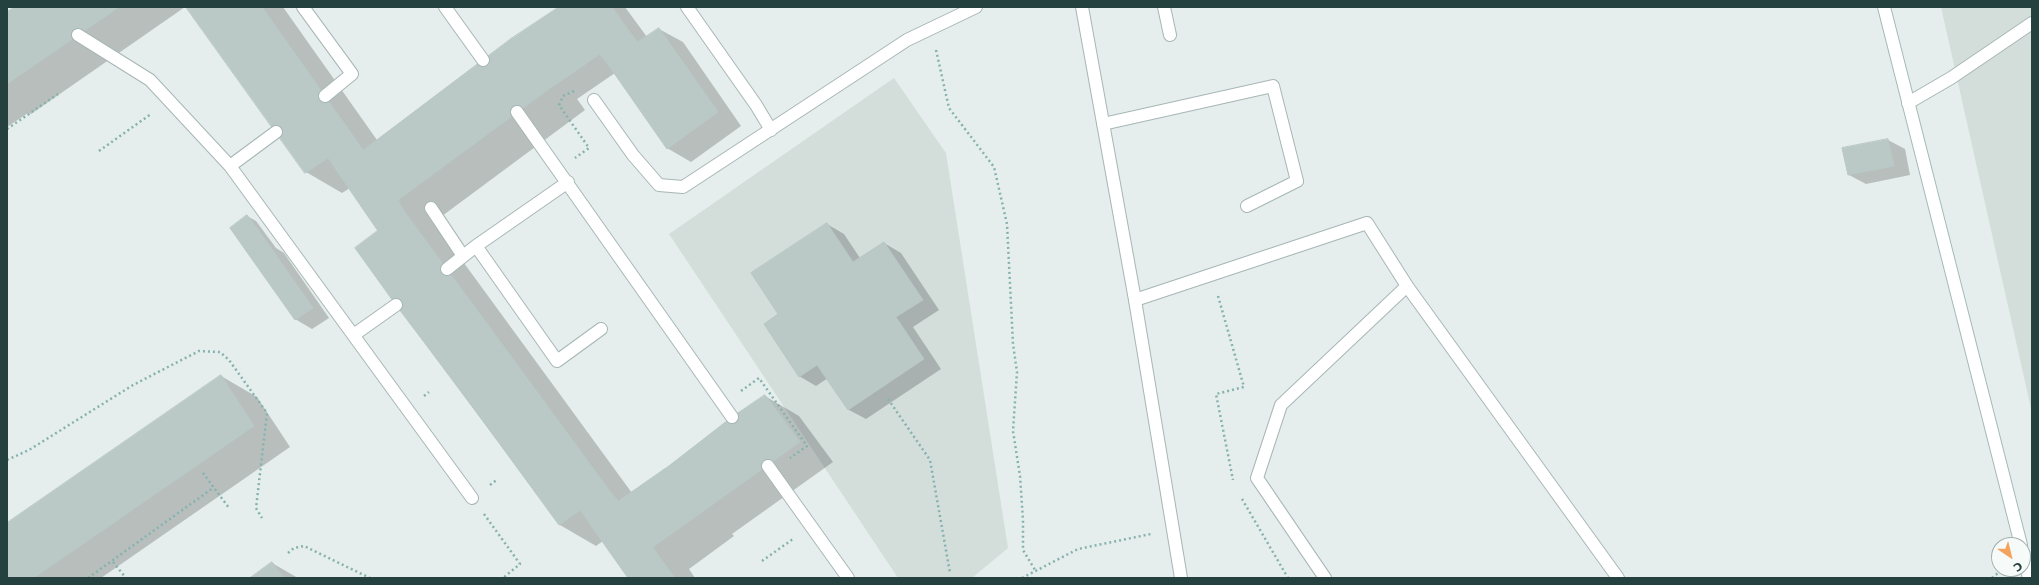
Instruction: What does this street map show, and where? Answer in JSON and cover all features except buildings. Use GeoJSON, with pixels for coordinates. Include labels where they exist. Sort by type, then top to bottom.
{"type":"FeatureCollection","features":[{"type":"Feature","properties":{"kind":"street"},"geometry":{"type":"LineString","coordinates":[[303,7],[352,74],[325,96]]}},
{"type":"Feature","properties":{"kind":"street"},"geometry":{"type":"LineString","coordinates":[[445,7],[483,60]]}},
{"type":"Feature","properties":{"kind":"street"},"geometry":{"type":"LineString","coordinates":[[687,7],[756,105],[771,130]]}},
{"type":"Feature","properties":{"kind":"street"},"geometry":{"type":"LineString","coordinates":[[594,100],[633,155],[659,185],[683,186],[907,40],[932,28],[960,11],[976,7]]}},
{"type":"Feature","properties":{"kind":"street"},"geometry":{"type":"LineString","coordinates":[[1082,7],[1135,300],[1180,578]]}},
{"type":"Feature","properties":{"kind":"street"},"geometry":{"type":"LineString","coordinates":[[1164,7],[1170,35]]}},
{"type":"Feature","properties":{"kind":"street"},"geometry":{"type":"LineString","coordinates":[[1884,7],[2019,537]]}},
{"type":"Feature","properties":{"kind":"street"},"geometry":{"type":"LineString","coordinates":[[1908,103],[1951,78],[2032,23]]}},
{"type":"Feature","properties":{"kind":"street"},"geometry":{"type":"LineString","coordinates":[[78,35],[150,80],[230,166],[354,334],[472,498]]}},
{"type":"Feature","properties":{"kind":"street"},"geometry":{"type":"LineString","coordinates":[[1103,124],[1273,86],[1296,181],[1247,206]]}},
{"type":"Feature","properties":{"kind":"street"},"geometry":{"type":"LineString","coordinates":[[517,112],[568,182],[732,417]]}},
{"type":"Feature","properties":{"kind":"street"},"geometry":{"type":"LineString","coordinates":[[230,166],[276,132]]}},
{"type":"Feature","properties":{"kind":"street"},"geometry":{"type":"LineString","coordinates":[[447,269],[476,246],[568,182]]}},
{"type":"Feature","properties":{"kind":"street"},"geometry":{"type":"LineString","coordinates":[[431,208],[463,256]]}},
{"type":"Feature","properties":{"kind":"street"},"geometry":{"type":"LineString","coordinates":[[1135,300],[1367,223],[1407,286],[1618,578]]}},
{"type":"Feature","properties":{"kind":"street"},"geometry":{"type":"LineString","coordinates":[[476,246],[557,361],[601,329]]}},
{"type":"Feature","properties":{"kind":"street"},"geometry":{"type":"LineString","coordinates":[[1325,578],[1257,478],[1282,405],[1407,286]]}},
{"type":"Feature","properties":{"kind":"street"},"geometry":{"type":"LineString","coordinates":[[354,334],[396,305]]}},
{"type":"Feature","properties":{"kind":"street"},"geometry":{"type":"LineString","coordinates":[[770,468],[848,578]]}},
{"type":"Feature","properties":{"kind":"path"},"geometry":{"type":"LineString","coordinates":[[932,28],[939,70],[949,108],[994,167],[1007,224],[1013,344],[1017,372],[1013,431],[1021,484],[1024,520],[1023,550],[1035,570]]}},
{"type":"Feature","properties":{"kind":"path"},"geometry":{"type":"LineString","coordinates":[[7,129],[58,94]]}},
{"type":"Feature","properties":{"kind":"path"},"geometry":{"type":"LineString","coordinates":[[99,151],[152,114]]}},
{"type":"Feature","properties":{"kind":"path"},"geometry":{"type":"LineString","coordinates":[[564,114],[589,148],[573,159]]}},
{"type":"Feature","properties":{"kind":"path"},"geometry":{"type":"LineString","coordinates":[[1212,274],[1244,387],[1216,394],[1234,486]]}},
{"type":"Feature","properties":{"kind":"path"},"geometry":{"type":"LineString","coordinates":[[7,460],[29,450],[133,385],[173,363],[198,351],[220,352],[230,360],[267,413],[256,508],[262,518]]}},
{"type":"Feature","properties":{"kind":"path"},"geometry":{"type":"LineString","coordinates":[[723,405],[759,378],[807,446],[770,468]]}},
{"type":"Feature","properties":{"kind":"path"},"geometry":{"type":"LineString","coordinates":[[888,399],[930,460],[950,573]]}},
{"type":"Feature","properties":{"kind":"path"},"geometry":{"type":"LineString","coordinates":[[204,473],[213,488],[229,508]]}},
{"type":"Feature","properties":{"kind":"path"},"geometry":{"type":"LineString","coordinates":[[88,578],[113,562],[213,488]]}},
{"type":"Feature","properties":{"kind":"path"},"geometry":{"type":"LineString","coordinates":[[1238,493],[1288,578]]}},
{"type":"Feature","properties":{"kind":"path"},"geometry":{"type":"LineString","coordinates":[[1022,578],[1078,548],[1153,533]]}},
{"type":"Feature","properties":{"kind":"path"},"geometry":{"type":"LineString","coordinates":[[762,561],[799,534]]}},
{"type":"Feature","properties":{"kind":"path"},"geometry":{"type":"LineString","coordinates":[[500,536],[520,564],[503,578]]}},
{"type":"Feature","properties":{"kind":"path"},"geometry":{"type":"LineString","coordinates":[[288,553],[294,548],[304,546],[370,578]]}},
{"type":"Feature","properties":{"kind":"path"},"geometry":{"type":"LineString","coordinates":[[113,562],[126,578]]}},
{"type":"Feature","properties":{"kind":"shaded area"},"geometry":{"type":"Polygon","coordinates":[[[1941,7],[2032,7],[2032,413],[1941,7]]]}},
{"type":"Feature","properties":{"kind":"shaded area"},"geometry":{"type":"Polygon","coordinates":[[[894,78],[946,153],[1008,548],[972,578],[898,578],[669,234],[894,78]]]}}]}
